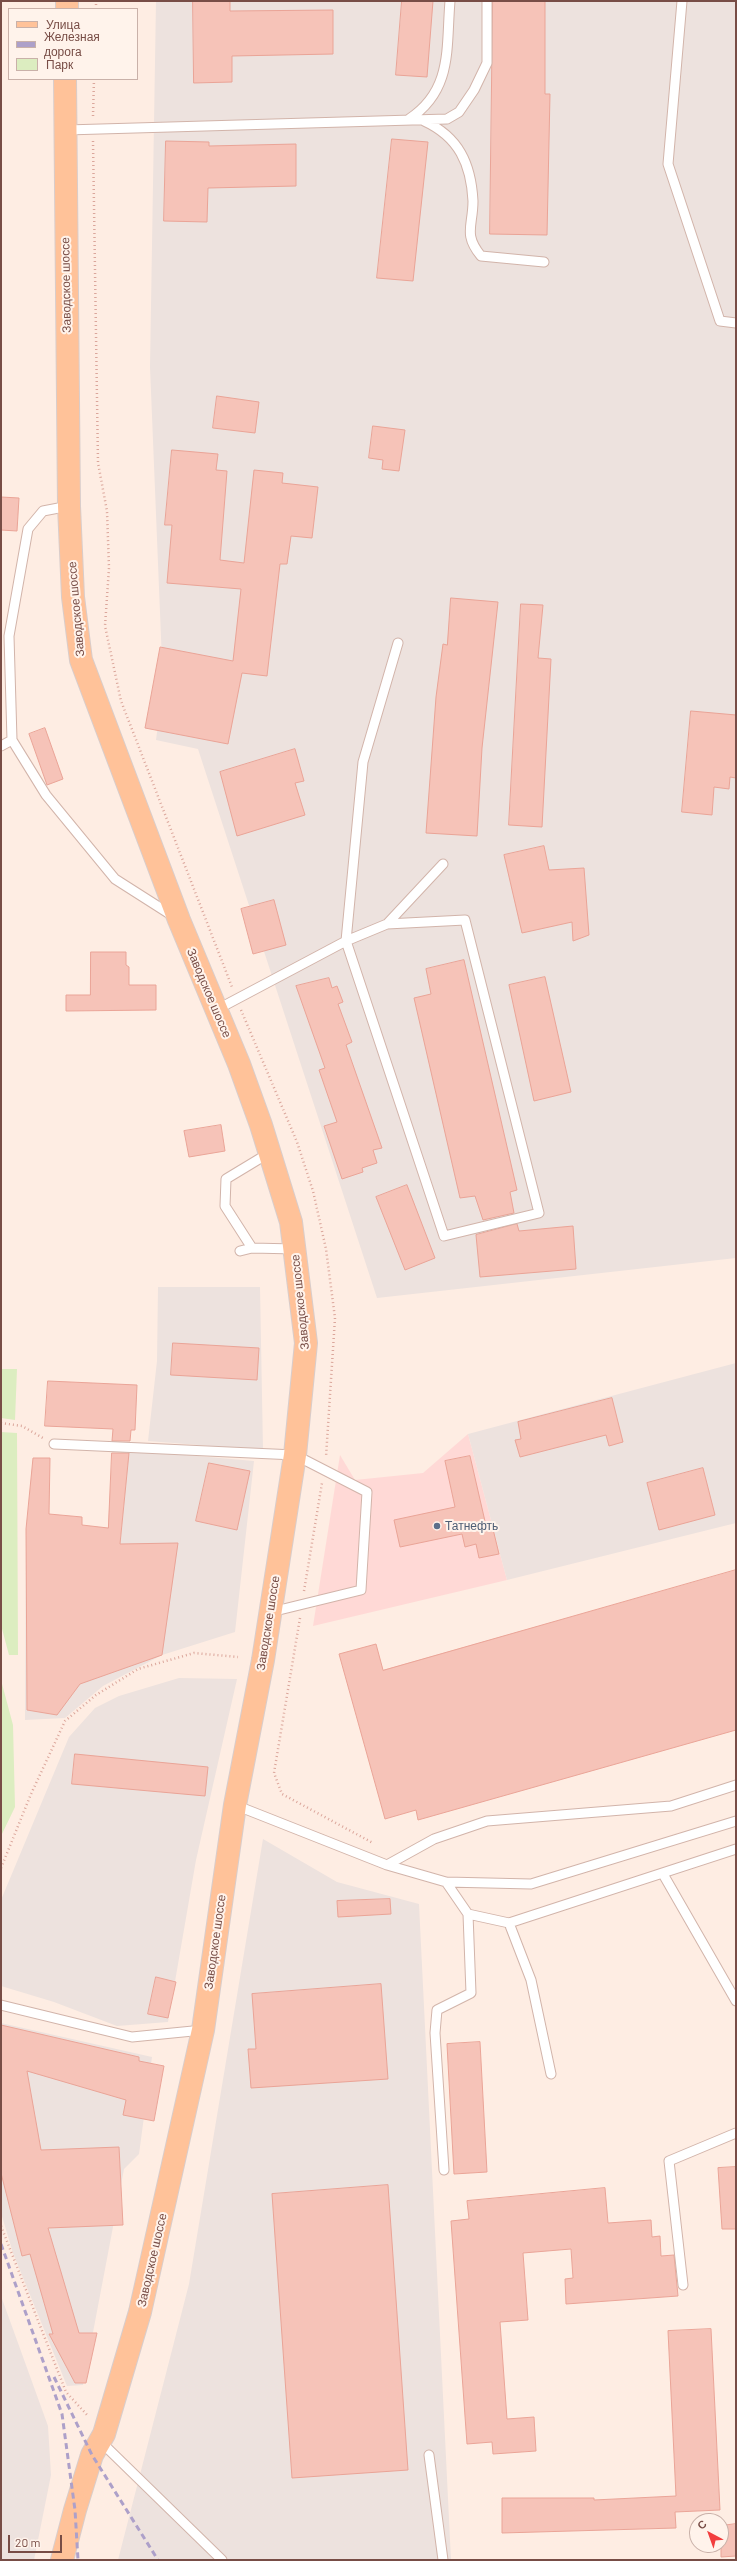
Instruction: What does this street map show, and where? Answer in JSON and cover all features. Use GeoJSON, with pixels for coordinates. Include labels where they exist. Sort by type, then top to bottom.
{"type":"FeatureCollection","features":[{"type":"Feature","properties":{"kind":"main road","name":"Заводское шоссе"},"geometry":{"type":"LineString","coordinates":[[62,2560],[75,2510],[92,2455],[102,2437],[140,2312],[203,2030],[235,1805],[270,1612],[295,1455],[306,1343],[291,1222],[269,1153],[239,1064],[179,920],[80,660],[73,597],[69,506],[64,130],[65,80]]}},
{"type":"Feature","properties":{"kind":"lane"},"geometry":{"type":"LineString","coordinates":[[408,119],[432,100],[444,77],[450,1]]}},
{"type":"Feature","properties":{"kind":"lane"},"geometry":{"type":"LineString","coordinates":[[64,130],[448,119],[459,112],[474,90],[487,63],[487,1]]}},
{"type":"Feature","properties":{"kind":"lane"},"geometry":{"type":"LineString","coordinates":[[682,1],[668,164],[720,321],[736,323]]}},
{"type":"Feature","properties":{"kind":"lane"},"geometry":{"type":"LineString","coordinates":[[421,119],[435,126],[454,141],[469,167],[473,202],[471,244],[481,256],[544,262]]}},
{"type":"Feature","properties":{"kind":"lane"},"geometry":{"type":"LineString","coordinates":[[69,506],[44,511],[28,528],[5,636],[12,740],[46,795],[116,878],[179,920]]}},
{"type":"Feature","properties":{"kind":"lane"},"geometry":{"type":"LineString","coordinates":[[216,1010],[346,941],[387,924],[465,920],[539,1213],[444,1236],[346,941],[363,762],[398,643]]}},
{"type":"Feature","properties":{"kind":"lane"},"geometry":{"type":"LineString","coordinates":[[1,746],[12,740]]}},
{"type":"Feature","properties":{"kind":"lane"},"geometry":{"type":"LineString","coordinates":[[387,924],[443,864]]}},
{"type":"Feature","properties":{"kind":"lane"},"geometry":{"type":"LineString","coordinates":[[252,1248],[225,1206],[226,1178],[269,1153]]}},
{"type":"Feature","properties":{"kind":"lane"},"geometry":{"type":"LineString","coordinates":[[240,1251],[252,1248],[295,1249]]}},
{"type":"Feature","properties":{"kind":"lane"},"geometry":{"type":"LineString","coordinates":[[54,1444],[295,1455],[367,1492],[361,1590],[270,1612]]}},
{"type":"Feature","properties":{"kind":"lane"},"geometry":{"type":"LineString","coordinates":[[387,1865],[434,1839],[487,1821],[671,1806],[736,1785]]}},
{"type":"Feature","properties":{"kind":"lane"},"geometry":{"type":"LineString","coordinates":[[235,1805],[387,1865],[446,1882],[531,1884],[736,1821]]}},
{"type":"Feature","properties":{"kind":"lane"},"geometry":{"type":"LineString","coordinates":[[468,1914],[508,1923],[736,1849]]}},
{"type":"Feature","properties":{"kind":"lane"},"geometry":{"type":"LineString","coordinates":[[662,1874],[736,2002]]}},
{"type":"Feature","properties":{"kind":"lane"},"geometry":{"type":"LineString","coordinates":[[444,2170],[435,2034],[437,2010],[471,1993],[468,1914],[446,1882]]}},
{"type":"Feature","properties":{"kind":"lane"},"geometry":{"type":"LineString","coordinates":[[508,1923],[531,1980],[551,2074]]}},
{"type":"Feature","properties":{"kind":"lane"},"geometry":{"type":"LineString","coordinates":[[1,2005],[132,2037],[203,2030]]}},
{"type":"Feature","properties":{"kind":"lane"},"geometry":{"type":"LineString","coordinates":[[683,2284],[669,2161],[736,2133]]}},
{"type":"Feature","properties":{"kind":"lane"},"geometry":{"type":"LineString","coordinates":[[102,2437],[222,2560]]}},
{"type":"Feature","properties":{"kind":"lane"},"geometry":{"type":"LineString","coordinates":[[429,2456],[443,2560]]}},
{"type":"Feature","properties":{"kind":"path"},"geometry":{"type":"LineString","coordinates":[[1,1423],[22,1426],[54,1444]]}},
{"type":"Feature","properties":{"kind":"path"},"geometry":{"type":"LineString","coordinates":[[1,1868],[30,1794],[65,1721],[96,1695],[138,1669],[194,1653],[238,1657]]}},
{"type":"Feature","properties":{"kind":"path"},"geometry":{"type":"LineString","coordinates":[[1,2226],[66,2392],[102,2437]]}},
{"type":"Feature","properties":{"kind":"shaded area"},"geometry":{"type":"Polygon","coordinates":[[[156,1],[736,1],[736,1258],[377,1298],[198,749],[156,740],[163,686],[150,367],[156,1]]]}},
{"type":"Feature","properties":{"kind":"shaded area"},"geometry":{"type":"Polygon","coordinates":[[[158,1287],[260,1287],[263,1450],[148,1441],[157,1361],[158,1287]]]}},
{"type":"Feature","properties":{"kind":"shaded area"},"geometry":{"type":"Polygon","coordinates":[[[736,1363],[736,1523],[507,1580],[468,1434],[736,1363]]]}},
{"type":"Feature","properties":{"kind":"shaded area"},"geometry":{"type":"Polygon","coordinates":[[[468,1434],[507,1580],[313,1626],[340,1455],[355,1480],[423,1473],[468,1434]]]}},
{"type":"Feature","properties":{"kind":"shaded area"},"geometry":{"type":"Polygon","coordinates":[[[129,1450],[254,1461],[235,1632],[162,1655],[103,1686],[65,1718],[25,1720],[26,1536],[120,1544],[129,1450]]]}},
{"type":"Feature","properties":{"kind":"shaded area"},"geometry":{"type":"Polygon","coordinates":[[[179,1678],[237,1679],[196,1860],[168,2022],[117,2026],[54,2002],[1,1986],[1,1900],[69,1737],[95,1708],[119,1696],[179,1678]]]}},
{"type":"Feature","properties":{"kind":"shaded area"},"geometry":{"type":"Polygon","coordinates":[[[263,1839],[337,1882],[419,1904],[451,2560],[118,2560],[189,2284],[263,1839]]]}},
{"type":"Feature","properties":{"kind":"shaded area"},"geometry":{"type":"Polygon","coordinates":[[[1,2023],[152,2057],[139,2154],[124,2169],[83,2385],[67,2386],[13,2253],[1,2213],[1,2023]]]}},
{"type":"Feature","properties":{"kind":"shaded area"},"geometry":{"type":"Polygon","coordinates":[[[1,2296],[48,2426],[51,2475],[34,2560],[1,2560],[1,2296]]]}},
{"type":"Feature","properties":{"kind":"green space"},"geometry":{"type":"Polygon","coordinates":[[[1,1369],[17,1369],[15,1420],[1,1418],[1,1369]]]}},
{"type":"Feature","properties":{"kind":"green space"},"geometry":{"type":"Polygon","coordinates":[[[1,1432],[17,1433],[18,1655],[9,1655],[1,1625],[1,1432]]]}},
{"type":"Feature","properties":{"kind":"green space"},"geometry":{"type":"Polygon","coordinates":[[[1,1680],[13,1725],[15,1807],[1,1836],[1,1680]]]}},
{"type":"Feature","properties":{"kind":"building"},"geometry":{"type":"Polygon","coordinates":[[[193,1],[230,1],[230,11],[333,10],[333,54],[232,56],[232,82],[194,83],[193,1]]]}},
{"type":"Feature","properties":{"kind":"building"},"geometry":{"type":"Polygon","coordinates":[[[402,1],[433,1],[427,77],[396,75],[402,1]]]}},
{"type":"Feature","properties":{"kind":"building"},"geometry":{"type":"Polygon","coordinates":[[[493,1],[545,1],[545,94],[550,94],[547,235],[490,234],[493,1]]]}},
{"type":"Feature","properties":{"kind":"building"},"geometry":{"type":"Polygon","coordinates":[[[392,139],[428,142],[413,281],[377,278],[392,139]]]}},
{"type":"Feature","properties":{"kind":"building"},"geometry":{"type":"Polygon","coordinates":[[[166,141],[209,142],[209,146],[296,144],[296,186],[208,188],[207,222],[164,221],[166,141]]]}},
{"type":"Feature","properties":{"kind":"building"},"geometry":{"type":"Polygon","coordinates":[[[217,396],[259,402],[255,433],[213,428],[217,396]]]}},
{"type":"Feature","properties":{"kind":"building"},"geometry":{"type":"Polygon","coordinates":[[[373,426],[405,430],[399,471],[382,469],[383,460],[369,458],[373,426]]]}},
{"type":"Feature","properties":{"kind":"building"},"geometry":{"type":"Polygon","coordinates":[[[172,450],[218,454],[216,470],[227,471],[220,560],[244,563],[254,470],[283,473],[282,483],[318,487],[312,538],[291,536],[287,564],[280,564],[267,676],[242,673],[228,744],[145,728],[160,647],[233,661],[241,589],[167,583],[172,525],[165,525],[172,450]]]}},
{"type":"Feature","properties":{"kind":"building"},"geometry":{"type":"Polygon","coordinates":[[[1,497],[19,498],[17,531],[1,530],[1,497]]]}},
{"type":"Feature","properties":{"kind":"building"},"geometry":{"type":"Polygon","coordinates":[[[451,598],[498,602],[482,748],[477,836],[426,833],[436,697],[443,644],[447,645],[451,598]]]}},
{"type":"Feature","properties":{"kind":"building"},"geometry":{"type":"Polygon","coordinates":[[[521,604],[543,605],[538,658],[551,659],[542,827],[509,825],[521,604]]]}},
{"type":"Feature","properties":{"kind":"building"},"geometry":{"type":"Polygon","coordinates":[[[691,711],[736,715],[736,778],[730,777],[729,789],[714,787],[712,815],[682,812],[691,711]]]}},
{"type":"Feature","properties":{"kind":"building"},"geometry":{"type":"Polygon","coordinates":[[[45,728],[63,779],[47,785],[29,734],[45,728]]]}},
{"type":"Feature","properties":{"kind":"building"},"geometry":{"type":"Polygon","coordinates":[[[295,749],[304,781],[295,783],[305,815],[237,836],[220,772],[295,749]]]}},
{"type":"Feature","properties":{"kind":"building"},"geometry":{"type":"Polygon","coordinates":[[[544,846],[549,870],[584,868],[589,935],[573,941],[572,922],[522,933],[504,855],[544,846]]]}},
{"type":"Feature","properties":{"kind":"building"},"geometry":{"type":"Polygon","coordinates":[[[274,900],[286,945],[253,954],[241,909],[274,900]]]}},
{"type":"Feature","properties":{"kind":"building"},"geometry":{"type":"Polygon","coordinates":[[[91,952],[126,952],[126,965],[129,967],[129,985],[156,985],[156,1010],[66,1011],[66,995],[90,995],[91,952]]]}},
{"type":"Feature","properties":{"kind":"building"},"geometry":{"type":"Polygon","coordinates":[[[464,960],[517,1190],[510,1192],[514,1213],[483,1220],[475,1196],[460,1198],[414,998],[431,994],[426,969],[464,960]]]}},
{"type":"Feature","properties":{"kind":"building"},"geometry":{"type":"Polygon","coordinates":[[[545,977],[571,1092],[534,1101],[509,985],[545,977]]]}},
{"type":"Feature","properties":{"kind":"building"},"geometry":{"type":"Polygon","coordinates":[[[329,978],[332,988],[337,986],[343,1002],[338,1004],[352,1042],[346,1045],[382,1148],[373,1150],[377,1163],[362,1168],[363,1172],[342,1179],[324,1126],[337,1122],[319,1070],[325,1068],[296,986],[329,978]]]}},
{"type":"Feature","properties":{"kind":"building"},"geometry":{"type":"Polygon","coordinates":[[[221,1125],[225,1151],[189,1157],[184,1131],[221,1125]]]}},
{"type":"Feature","properties":{"kind":"building"},"geometry":{"type":"Polygon","coordinates":[[[407,1185],[435,1258],[405,1270],[376,1197],[407,1185]]]}},
{"type":"Feature","properties":{"kind":"building"},"geometry":{"type":"Polygon","coordinates":[[[517,1224],[519,1231],[573,1226],[576,1269],[480,1277],[476,1235],[517,1224]]]}},
{"type":"Feature","properties":{"kind":"building"},"geometry":{"type":"Polygon","coordinates":[[[173,1343],[259,1348],[257,1380],[171,1375],[173,1343]]]}},
{"type":"Feature","properties":{"kind":"building"},"geometry":{"type":"Polygon","coordinates":[[[48,1381],[137,1385],[135,1430],[131,1430],[130,1441],[112,1441],[113,1429],[45,1426],[48,1381]]]}},
{"type":"Feature","properties":{"kind":"building"},"geometry":{"type":"Polygon","coordinates":[[[612,1398],[623,1442],[609,1446],[606,1435],[520,1457],[515,1440],[521,1439],[518,1422],[612,1398]]]}},
{"type":"Feature","properties":{"kind":"building"},"geometry":{"type":"Polygon","coordinates":[[[112,1453],[129,1453],[120,1544],[178,1543],[162,1655],[80,1684],[57,1715],[27,1710],[26,1529],[33,1458],[50,1458],[49,1514],[82,1517],[82,1525],[108,1528],[112,1453]]]}},
{"type":"Feature","properties":{"kind":"building"},"geometry":{"type":"Polygon","coordinates":[[[470,1456],[487,1530],[493,1529],[499,1554],[479,1558],[476,1544],[465,1547],[462,1534],[400,1547],[394,1520],[455,1507],[445,1461],[470,1456]]]}},
{"type":"Feature","properties":{"kind":"building"},"geometry":{"type":"Polygon","coordinates":[[[209,1463],[250,1471],[237,1530],[196,1521],[209,1463]]]}},
{"type":"Feature","properties":{"kind":"building"},"geometry":{"type":"Polygon","coordinates":[[[703,1468],[715,1515],[659,1530],[647,1483],[703,1468]]]}},
{"type":"Feature","properties":{"kind":"building"},"geometry":{"type":"Polygon","coordinates":[[[736,1570],[736,1730],[418,1820],[416,1810],[385,1819],[339,1654],[376,1644],[383,1670],[736,1570]]]}},
{"type":"Feature","properties":{"kind":"building"},"geometry":{"type":"Polygon","coordinates":[[[75,1754],[208,1767],[205,1796],[72,1784],[75,1754]]]}},
{"type":"Feature","properties":{"kind":"building"},"geometry":{"type":"Polygon","coordinates":[[[390,1899],[391,1914],[338,1917],[337,1901],[390,1899]]]}},
{"type":"Feature","properties":{"kind":"building"},"geometry":{"type":"Polygon","coordinates":[[[156,1977],[176,1982],[168,2018],[148,2014],[156,1977]]]}},
{"type":"Feature","properties":{"kind":"building"},"geometry":{"type":"Polygon","coordinates":[[[381,1984],[388,2079],[251,2088],[248,2049],[256,2049],[252,1994],[381,1984]]]}},
{"type":"Feature","properties":{"kind":"building"},"geometry":{"type":"Polygon","coordinates":[[[1,2025],[139,2057],[139,2061],[164,2066],[154,2121],[123,2115],[126,2100],[27,2071],[41,2150],[119,2147],[123,2225],[48,2228],[79,2333],[97,2333],[86,2383],[75,2383],[49,2334],[53,2334],[30,2254],[22,2256],[1,2173],[1,2025]]]}},
{"type":"Feature","properties":{"kind":"building"},"geometry":{"type":"Polygon","coordinates":[[[480,2042],[487,2172],[454,2174],[447,2044],[480,2042]]]}},
{"type":"Feature","properties":{"kind":"building"},"geometry":{"type":"Polygon","coordinates":[[[736,2167],[736,2229],[722,2229],[718,2168],[736,2167]]]}},
{"type":"Feature","properties":{"kind":"building"},"geometry":{"type":"Polygon","coordinates":[[[388,2185],[408,2470],[292,2478],[272,2194],[388,2185]]]}},
{"type":"Feature","properties":{"kind":"building"},"geometry":{"type":"Polygon","coordinates":[[[605,2188],[608,2223],[651,2220],[652,2237],[660,2236],[661,2256],[674,2255],[678,2296],[566,2304],[565,2279],[573,2278],[571,2249],[523,2253],[528,2320],[500,2322],[507,2419],[534,2417],[536,2451],[493,2454],[492,2442],[467,2444],[451,2221],[469,2219],[467,2201],[605,2188]]]}},
{"type":"Feature","properties":{"kind":"building"},"geometry":{"type":"Polygon","coordinates":[[[711,2329],[720,2510],[675,2512],[676,2528],[502,2533],[502,2498],[594,2498],[594,2500],[676,2496],[668,2331],[711,2329]]]}},
{"type":"Feature","properties":{"kind":"building"},"geometry":{"type":"Polygon","coordinates":[[[736,2524],[736,2556],[721,2557],[721,2553],[729,2553],[729,2525],[736,2524]]]}},
{"type":"Feature","properties":{"kind":"railway"},"geometry":{"type":"LineString","coordinates":[[1,2244],[62,2414],[75,2510],[78,2560]]}},
{"type":"Feature","properties":{"kind":"railway"},"geometry":{"type":"LineString","coordinates":[[54,2377],[92,2455],[158,2560]]}},
{"type":"Feature","properties":{"kind":"place","name":"Татнефть"},"geometry":{"type":"Point","coordinates":[437,1526]}}]}
